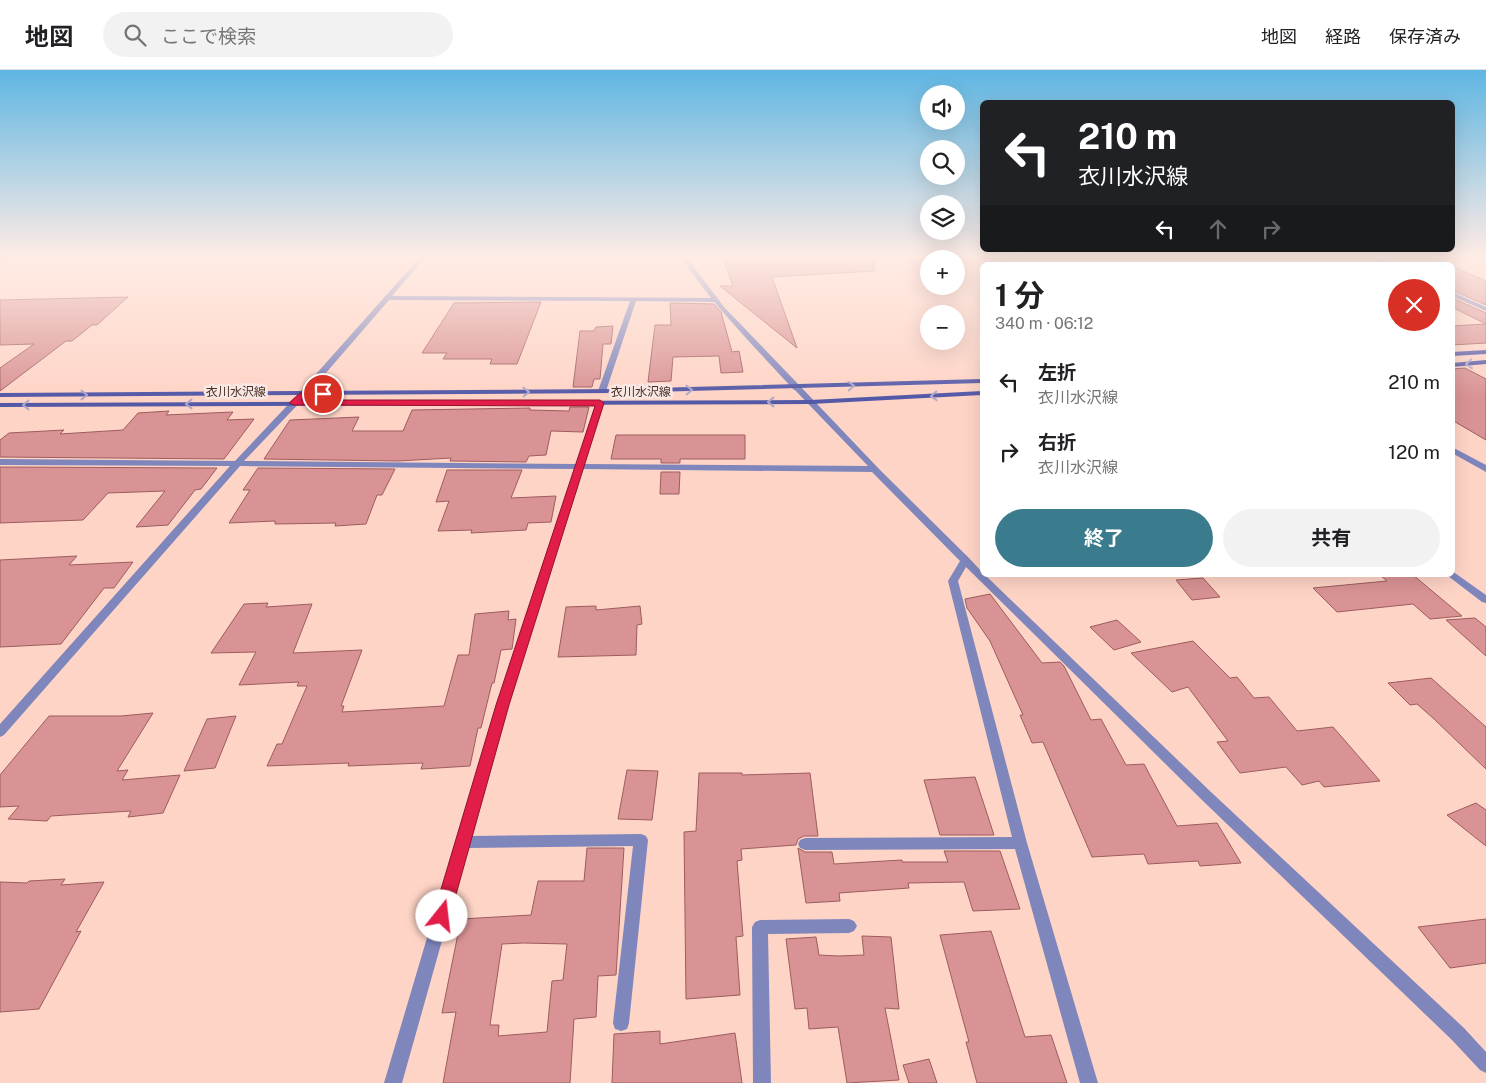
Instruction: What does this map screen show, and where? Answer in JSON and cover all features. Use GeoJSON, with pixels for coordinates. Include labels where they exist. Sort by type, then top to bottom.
{"type":"FeatureCollection","features":[{"type":"Feature","properties":{"kind":"main road"},"geometry":{"type":"LineString","coordinates":[[1455,354],[1486,352]]}},
{"type":"Feature","properties":{"kind":"main road"},"geometry":{"type":"LineString","coordinates":[[1455,365],[1486,362]]}},
{"type":"Feature","properties":{"kind":"main road","name":"衣川水沢線"},"geometry":{"type":"LineString","coordinates":[[0,405],[294,403],[601,397],[980,381]]}},
{"type":"Feature","properties":{"kind":"main road","name":"衣川水沢線"},"geometry":{"type":"LineString","coordinates":[[0,395],[303,394],[601,397],[811,402],[980,393]]}},
{"type":"Feature","properties":{"kind":"street"},"geometry":{"type":"LineString","coordinates":[[0,732],[238,463],[303,394],[384,302]]}},
{"type":"Feature","properties":{"kind":"street"},"geometry":{"type":"LineString","coordinates":[[393,1083],[502,705],[633,302]]}},
{"type":"Feature","properties":{"kind":"street"},"geometry":{"type":"LineString","coordinates":[[718,302],[797,388],[980,574]]}},
{"type":"Feature","properties":{"kind":"street"},"geometry":{"type":"LineString","coordinates":[[1471,302],[1486,309]]}},
{"type":"Feature","properties":{"kind":"street"},"geometry":{"type":"LineString","coordinates":[[1455,451],[1486,469]]}},
{"type":"Feature","properties":{"kind":"street"},"geometry":{"type":"LineString","coordinates":[[0,462],[876,469]]}},
{"type":"Feature","properties":{"kind":"street"},"geometry":{"type":"LineString","coordinates":[[966,560],[953,581],[1020,843],[1089,1083]]}},
{"type":"Feature","properties":{"kind":"street"},"geometry":{"type":"LineString","coordinates":[[1455,576],[1486,600]]}},
{"type":"Feature","properties":{"kind":"street"},"geometry":{"type":"LineString","coordinates":[[983,577],[1055,650],[1273,860],[1458,1034],[1486,1064]]}},
{"type":"Feature","properties":{"kind":"street"},"geometry":{"type":"LineString","coordinates":[[463,842],[641,840],[621,1023]]}},
{"type":"Feature","properties":{"kind":"street"},"geometry":{"type":"LineString","coordinates":[[805,844],[1020,843]]}},
{"type":"Feature","properties":{"kind":"street"},"geometry":{"type":"LineString","coordinates":[[762,1083],[760,927],[849,926]]}},
{"type":"Feature","properties":{"kind":"building"},"geometry":{"type":"Polygon","coordinates":[[[0,302],[122,302],[97,325],[92,325],[72,341],[66,341],[0,391],[0,368],[34,344],[0,345],[0,302]]]}},
{"type":"Feature","properties":{"kind":"building"},"geometry":{"type":"Polygon","coordinates":[[[541,302],[517,364],[490,364],[492,359],[443,359],[447,353],[422,353],[454,303],[541,302]]]}},
{"type":"Feature","properties":{"kind":"building"},"geometry":{"type":"Polygon","coordinates":[[[740,302],[781,302],[797,348],[740,302]]]}},
{"type":"Feature","properties":{"kind":"building"},"geometry":{"type":"Polygon","coordinates":[[[1455,302],[1462,302],[1486,313],[1486,324],[1455,308],[1455,302]]]}},
{"type":"Feature","properties":{"kind":"building"},"geometry":{"type":"Polygon","coordinates":[[[670,303],[714,304],[721,312],[732,352],[739,351],[743,372],[721,373],[719,356],[673,357],[671,381],[648,382],[655,325],[671,325],[670,303]]]}},
{"type":"Feature","properties":{"kind":"building"},"geometry":{"type":"Polygon","coordinates":[[[1486,324],[1486,343],[1455,345],[1455,326],[1486,324]]]}},
{"type":"Feature","properties":{"kind":"building"},"geometry":{"type":"Polygon","coordinates":[[[613,326],[611,344],[603,344],[600,379],[594,379],[592,387],[573,387],[580,331],[594,331],[596,327],[613,326]]]}},
{"type":"Feature","properties":{"kind":"building"},"geometry":{"type":"Polygon","coordinates":[[[1465,368],[1486,379],[1486,440],[1455,422],[1455,369],[1465,368]]]}},
{"type":"Feature","properties":{"kind":"building"},"geometry":{"type":"Polygon","coordinates":[[[570,407],[589,407],[583,432],[551,431],[546,455],[529,456],[526,462],[450,461],[451,458],[398,461],[264,459],[290,420],[359,417],[352,431],[403,431],[412,410],[530,408],[530,410],[569,411],[570,407]]]}},
{"type":"Feature","properties":{"kind":"building"},"geometry":{"type":"Polygon","coordinates":[[[169,411],[166,415],[233,412],[227,420],[254,419],[224,459],[0,457],[0,440],[9,433],[64,430],[60,434],[123,430],[138,413],[169,411]]]}},
{"type":"Feature","properties":{"kind":"building"},"geometry":{"type":"Polygon","coordinates":[[[616,435],[745,435],[745,459],[680,459],[680,463],[661,463],[661,459],[611,459],[616,435]]]}},
{"type":"Feature","properties":{"kind":"building"},"geometry":{"type":"Polygon","coordinates":[[[0,467],[217,468],[201,489],[195,490],[168,525],[136,527],[165,491],[108,493],[83,520],[0,523],[0,467]]]}},
{"type":"Feature","properties":{"kind":"building"},"geometry":{"type":"Polygon","coordinates":[[[258,468],[395,469],[382,495],[377,495],[366,524],[335,526],[336,523],[275,524],[275,521],[229,523],[250,490],[243,490],[258,468]]]}},
{"type":"Feature","properties":{"kind":"building"},"geometry":{"type":"Polygon","coordinates":[[[447,470],[522,470],[511,498],[556,496],[551,522],[528,523],[526,530],[471,533],[472,530],[438,531],[449,501],[436,502],[447,470]]]}},
{"type":"Feature","properties":{"kind":"building"},"geometry":{"type":"Polygon","coordinates":[[[661,472],[680,472],[679,494],[660,494],[661,472]]]}},
{"type":"Feature","properties":{"kind":"building"},"geometry":{"type":"Polygon","coordinates":[[[77,556],[69,565],[133,562],[114,588],[104,588],[61,644],[0,647],[0,560],[77,556]]]}},
{"type":"Feature","properties":{"kind":"building"},"geometry":{"type":"Polygon","coordinates":[[[1382,577],[1415,577],[1462,616],[1430,619],[1413,604],[1337,612],[1313,588],[1387,581],[1382,577]]]}},
{"type":"Feature","properties":{"kind":"building"},"geometry":{"type":"Polygon","coordinates":[[[1203,578],[1220,597],[1192,600],[1176,580],[1203,578]]]}},
{"type":"Feature","properties":{"kind":"building"},"geometry":{"type":"Polygon","coordinates":[[[990,594],[1042,663],[1060,662],[1064,666],[1091,720],[1101,719],[1126,765],[1144,764],[1177,826],[1217,823],[1241,863],[1200,866],[1198,861],[1148,864],[1144,854],[1092,857],[1043,742],[1032,743],[1020,715],[1023,715],[990,641],[967,608],[965,599],[990,594]]]}},
{"type":"Feature","properties":{"kind":"building"},"geometry":{"type":"Polygon","coordinates":[[[268,603],[266,607],[312,604],[293,653],[362,650],[341,706],[344,706],[342,712],[444,706],[458,655],[469,655],[475,614],[509,611],[508,620],[516,619],[512,649],[501,650],[481,728],[478,728],[470,766],[421,769],[423,763],[348,766],[349,763],[267,766],[277,744],[282,744],[307,686],[297,686],[299,682],[239,685],[256,652],[211,653],[244,604],[268,603]]]}},
{"type":"Feature","properties":{"kind":"building"},"geometry":{"type":"Polygon","coordinates":[[[596,606],[596,610],[640,606],[642,624],[637,625],[636,655],[558,657],[566,607],[596,606]]]}},
{"type":"Feature","properties":{"kind":"building"},"geometry":{"type":"Polygon","coordinates":[[[1475,618],[1486,627],[1486,656],[1446,620],[1475,618]]]}},
{"type":"Feature","properties":{"kind":"building"},"geometry":{"type":"Polygon","coordinates":[[[1117,620],[1141,642],[1114,650],[1090,627],[1117,620]]]}},
{"type":"Feature","properties":{"kind":"building"},"geometry":{"type":"Polygon","coordinates":[[[1193,641],[1230,678],[1237,677],[1254,698],[1269,697],[1297,731],[1333,727],[1380,781],[1324,787],[1319,781],[1302,785],[1286,767],[1240,773],[1217,742],[1228,741],[1188,687],[1172,692],[1131,653],[1193,641]]]}},
{"type":"Feature","properties":{"kind":"building"},"geometry":{"type":"Polygon","coordinates":[[[1431,678],[1486,727],[1486,769],[1433,718],[1417,704],[1410,705],[1388,683],[1431,678]]]}},
{"type":"Feature","properties":{"kind":"building"},"geometry":{"type":"Polygon","coordinates":[[[153,713],[117,771],[128,770],[122,780],[180,775],[163,813],[128,817],[131,811],[51,816],[47,821],[8,819],[19,806],[0,807],[0,775],[49,716],[121,716],[153,713]]]}},
{"type":"Feature","properties":{"kind":"building"},"geometry":{"type":"Polygon","coordinates":[[[236,716],[215,768],[184,771],[207,719],[236,716]]]}},
{"type":"Feature","properties":{"kind":"building"},"geometry":{"type":"Polygon","coordinates":[[[627,770],[658,771],[652,820],[618,819],[627,770]]]}},
{"type":"Feature","properties":{"kind":"building"},"geometry":{"type":"Polygon","coordinates":[[[699,773],[742,773],[742,775],[810,773],[818,836],[804,836],[798,839],[796,845],[741,849],[742,860],[737,861],[743,936],[736,937],[740,995],[686,999],[684,832],[696,831],[699,773]]]}},
{"type":"Feature","properties":{"kind":"building"},"geometry":{"type":"Polygon","coordinates":[[[975,777],[994,835],[940,835],[924,780],[975,777]]]}},
{"type":"Feature","properties":{"kind":"building"},"geometry":{"type":"Polygon","coordinates":[[[1476,803],[1486,810],[1486,846],[1447,815],[1476,803]]]}},
{"type":"Feature","properties":{"kind":"building"},"geometry":{"type":"Polygon","coordinates":[[[587,848],[624,848],[616,975],[598,976],[596,1017],[574,1019],[570,1083],[443,1083],[456,1012],[442,1013],[461,919],[531,915],[538,881],[584,881],[587,848]],[[502,944],[490,1025],[499,1025],[498,1036],[547,1032],[552,981],[563,980],[567,944],[502,944]]]}},
{"type":"Feature","properties":{"kind":"building"},"geometry":{"type":"Polygon","coordinates":[[[798,848],[805,852],[832,852],[834,864],[902,860],[902,862],[948,862],[944,851],[1000,851],[1020,909],[973,911],[964,882],[908,883],[909,888],[839,893],[840,901],[806,903],[798,848]]]}},
{"type":"Feature","properties":{"kind":"building"},"geometry":{"type":"Polygon","coordinates":[[[65,879],[61,885],[104,882],[76,932],[81,931],[39,1009],[0,1012],[0,882],[27,883],[29,881],[65,879]]]}},
{"type":"Feature","properties":{"kind":"building"},"geometry":{"type":"Polygon","coordinates":[[[1486,919],[1486,963],[1450,968],[1418,927],[1486,919]]]}},
{"type":"Feature","properties":{"kind":"building"},"geometry":{"type":"Polygon","coordinates":[[[991,931],[1025,1037],[1051,1035],[1067,1083],[977,1083],[966,1042],[969,1042],[940,935],[991,931]]]}},
{"type":"Feature","properties":{"kind":"building"},"geometry":{"type":"Polygon","coordinates":[[[862,936],[891,937],[899,1009],[885,1008],[899,1080],[847,1083],[838,1027],[809,1029],[807,1008],[795,1009],[786,939],[816,937],[819,955],[864,955],[862,936]]]}},
{"type":"Feature","properties":{"kind":"building"},"geometry":{"type":"Polygon","coordinates":[[[660,1031],[660,1044],[735,1033],[742,1083],[612,1083],[614,1034],[660,1031]]]}},
{"type":"Feature","properties":{"kind":"building"},"geometry":{"type":"Polygon","coordinates":[[[929,1059],[937,1083],[909,1083],[903,1065],[929,1059]]]}},
{"type":"Feature","properties":{"kind":"route"},"geometry":{"type":"LineString","coordinates":[[323,394],[303,394],[294,403],[600,403],[502,705],[442,916]]}}]}
